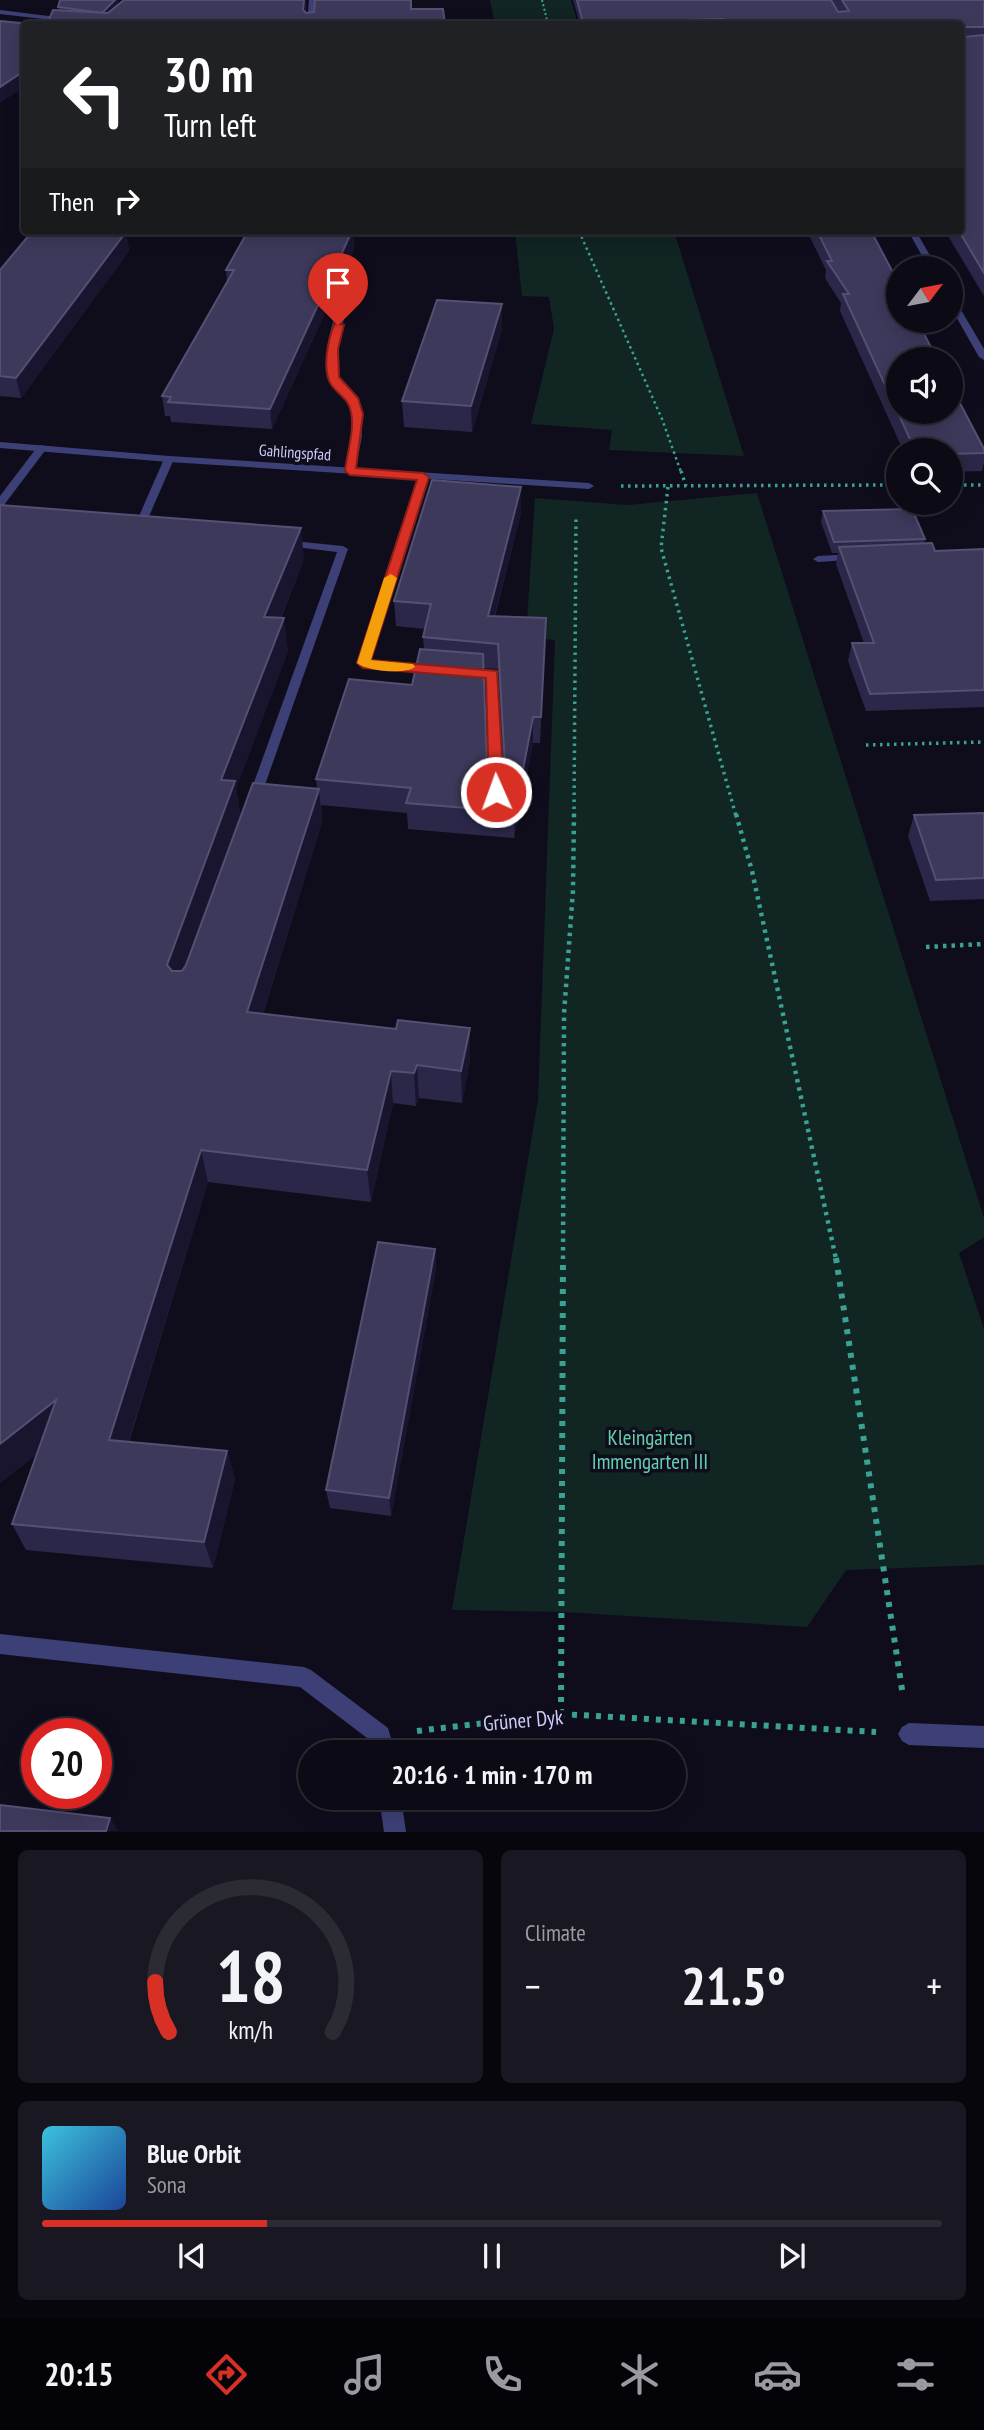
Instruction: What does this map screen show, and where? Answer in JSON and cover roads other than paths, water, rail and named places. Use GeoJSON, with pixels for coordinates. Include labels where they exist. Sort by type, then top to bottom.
{"type":"FeatureCollection","features":[{"type":"Feature","properties":{"kind":"street"},"geometry":{"type":"LineString","coordinates":[[310,21],[312,0]]}},
{"type":"Feature","properties":{"kind":"street"},"geometry":{"type":"LineString","coordinates":[[0,12],[73,21]]}},
{"type":"Feature","properties":{"kind":"street"},"geometry":{"type":"LineString","coordinates":[[914,235],[926,256]]}},
{"type":"Feature","properties":{"kind":"street"},"geometry":{"type":"LineString","coordinates":[[344,300],[332,349],[332,369],[336,384],[352,398],[357,414],[350,471]]}},
{"type":"Feature","properties":{"kind":"street"},"geometry":{"type":"LineString","coordinates":[[963,321],[984,357]]}},
{"type":"Feature","properties":{"kind":"street","name":"Gahlingspfad"},"geometry":{"type":"LineString","coordinates":[[0,445],[423,477],[589,486]]}},
{"type":"Feature","properties":{"kind":"street"},"geometry":{"type":"LineString","coordinates":[[0,503],[42,448]]}},
{"type":"Feature","properties":{"kind":"street"},"geometry":{"type":"LineString","coordinates":[[125,529],[146,531],[169,459]]}},
{"type":"Feature","properties":{"kind":"street"},"geometry":{"type":"LineString","coordinates":[[423,477],[363,663],[492,674],[496,792]]}},
{"type":"Feature","properties":{"kind":"street"},"geometry":{"type":"LineString","coordinates":[[249,812],[343,549],[275,542]]}},
{"type":"Feature","properties":{"kind":"street"},"geometry":{"type":"LineString","coordinates":[[818,559],[873,557]]}},
{"type":"Feature","properties":{"kind":"street"},"geometry":{"type":"LineString","coordinates":[[0,1644],[304,1676],[379,1740]]}},
{"type":"Feature","properties":{"kind":"street"},"geometry":{"type":"LineString","coordinates":[[909,1734],[984,1737]]}},
{"type":"Feature","properties":{"kind":"street"},"geometry":{"type":"LineString","coordinates":[[392,1810],[395,1832]]}},
{"type":"Feature","properties":{"kind":"park label","name":"Kleingärten Immengarten III"},"geometry":{"type":"Point","coordinates":[650,1449]}}]}
